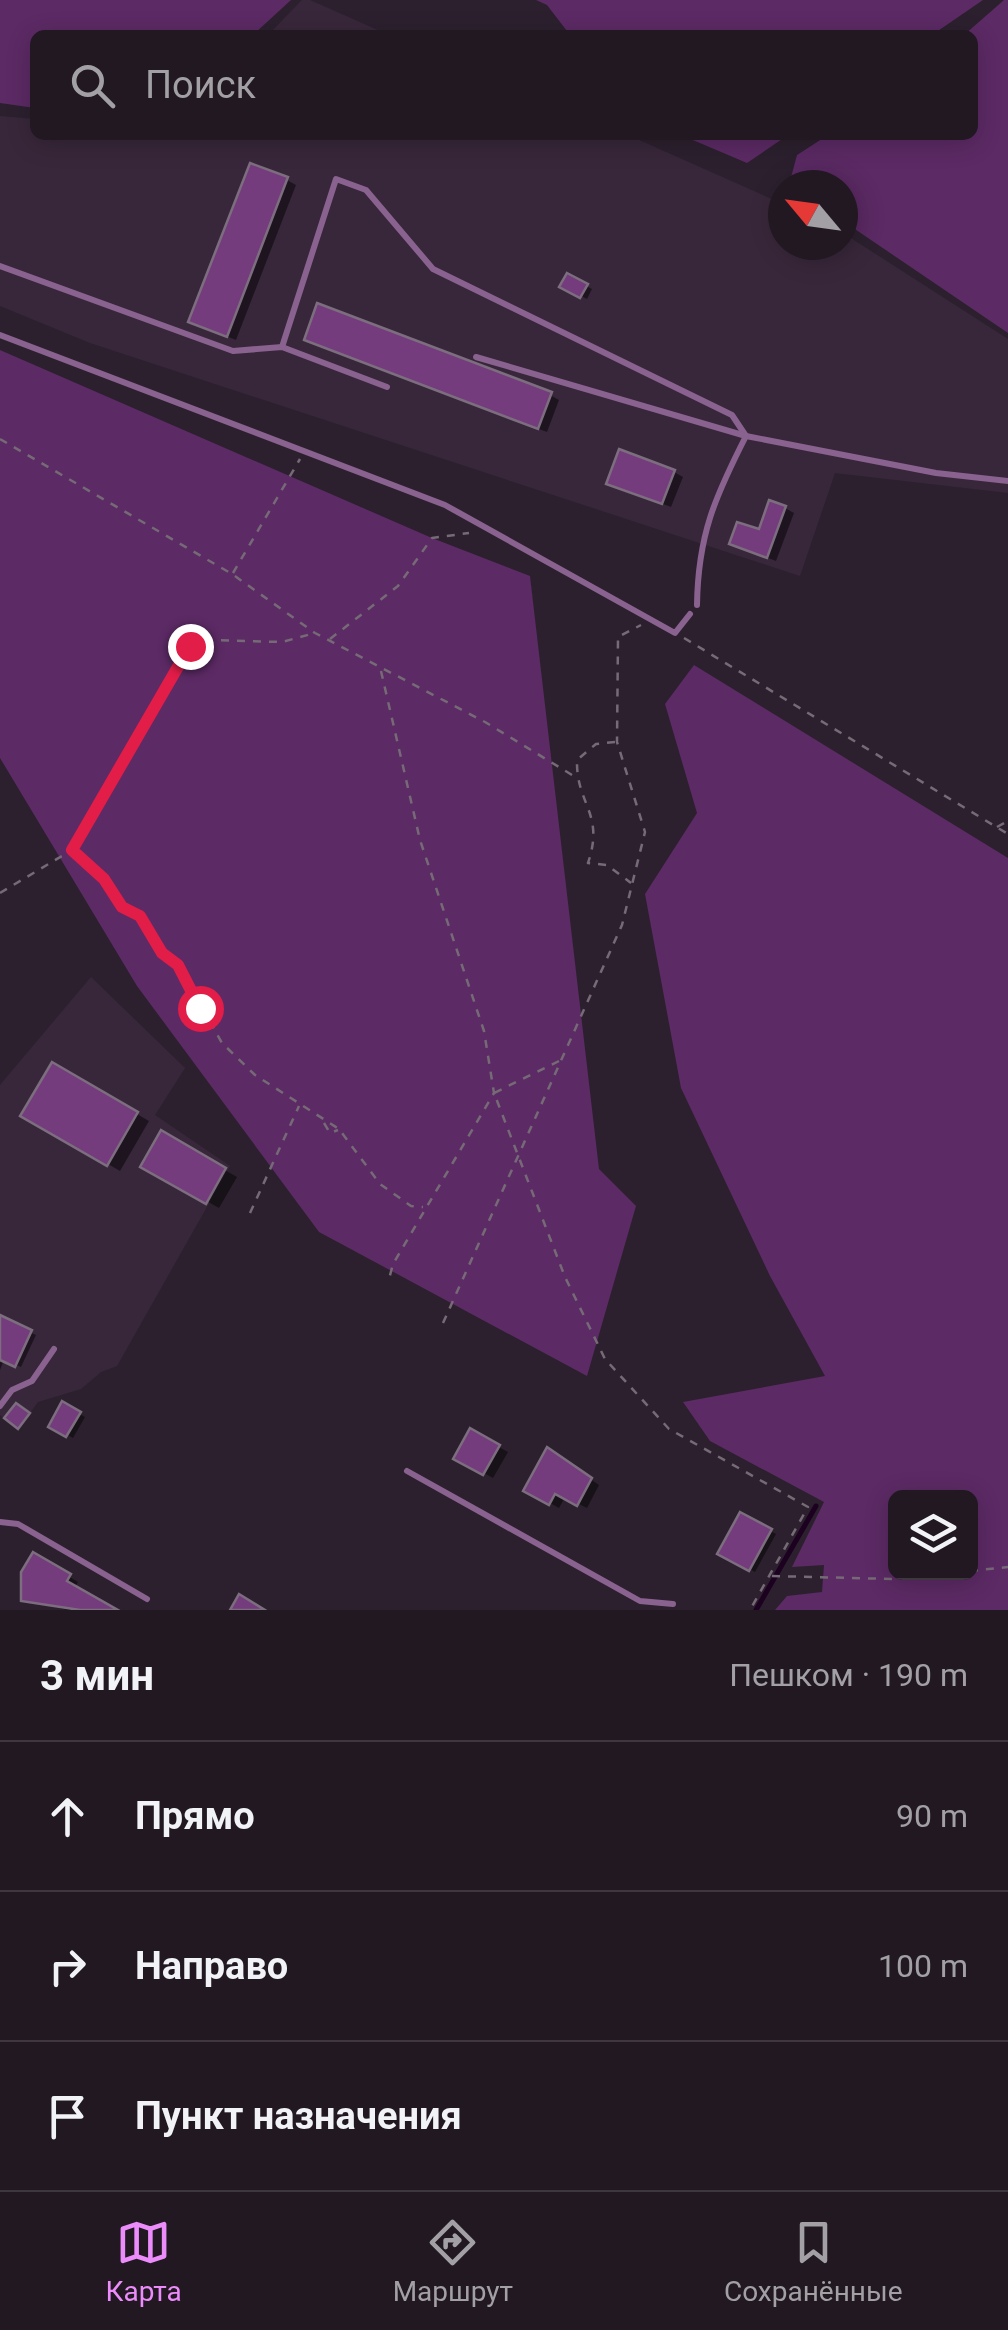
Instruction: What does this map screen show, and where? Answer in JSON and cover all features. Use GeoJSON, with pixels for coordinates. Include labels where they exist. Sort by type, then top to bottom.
{"type":"FeatureCollection","features":[{"type":"Feature","properties":{"kind":"lane"},"geometry":{"type":"LineString","coordinates":[[282,347],[336,179],[366,190],[433,270],[732,415],[746,436]]}},
{"type":"Feature","properties":{"kind":"lane"},"geometry":{"type":"LineString","coordinates":[[0,266],[233,351],[282,347],[387,388]]}},
{"type":"Feature","properties":{"kind":"lane"},"geometry":{"type":"LineString","coordinates":[[0,335],[445,504],[675,632],[690,614]]}},
{"type":"Feature","properties":{"kind":"lane"},"geometry":{"type":"LineString","coordinates":[[476,357],[746,436],[936,473],[1008,480]]}},
{"type":"Feature","properties":{"kind":"lane"},"geometry":{"type":"LineString","coordinates":[[696,605],[698,555],[710,509],[746,436]]}},
{"type":"Feature","properties":{"kind":"lane"},"geometry":{"type":"LineString","coordinates":[[0,1406],[12,1390],[32,1381],[54,1348]]}},
{"type":"Feature","properties":{"kind":"lane"},"geometry":{"type":"LineString","coordinates":[[407,1470],[640,1601],[673,1604]]}},
{"type":"Feature","properties":{"kind":"lane"},"geometry":{"type":"LineString","coordinates":[[0,1522],[18,1524],[147,1599]]}},
{"type":"Feature","properties":{"kind":"lane"},"geometry":{"type":"LineString","coordinates":[[635,1610],[640,1601]]}},
{"type":"Feature","properties":{"kind":"path"},"geometry":{"type":"LineString","coordinates":[[0,438],[232,574],[315,633],[485,722],[577,778]]}},
{"type":"Feature","properties":{"kind":"path"},"geometry":{"type":"LineString","coordinates":[[232,574],[306,450]]}},
{"type":"Feature","properties":{"kind":"path"},"geometry":{"type":"LineString","coordinates":[[328,640],[398,586],[432,538],[494,530]]}},
{"type":"Feature","properties":{"kind":"path"},"geometry":{"type":"LineString","coordinates":[[444,1323],[622,925],[645,832],[616,742],[618,637],[641,625],[662,625]]}},
{"type":"Feature","properties":{"kind":"path"},"geometry":{"type":"LineString","coordinates":[[675,632],[1008,834]]}},
{"type":"Feature","properties":{"kind":"path"},"geometry":{"type":"LineString","coordinates":[[0,893],[72,850],[190,646],[207,640],[282,642],[315,633]]}},
{"type":"Feature","properties":{"kind":"path"},"geometry":{"type":"LineString","coordinates":[[381,670],[420,840],[484,1031],[494,1094],[565,1277],[605,1359],[668,1429],[808,1507],[750,1610]]}},
{"type":"Feature","properties":{"kind":"path"},"geometry":{"type":"LineString","coordinates":[[616,742],[596,744],[578,760],[577,778],[597,836],[588,863],[607,866],[632,884]]}},
{"type":"Feature","properties":{"kind":"path"},"geometry":{"type":"LineString","coordinates":[[997,828],[1008,821]]}},
{"type":"Feature","properties":{"kind":"path"},"geometry":{"type":"LineString","coordinates":[[72,850],[104,879],[122,907],[140,916],[162,953],[178,965],[222,1043],[256,1075],[339,1130],[380,1184],[410,1206],[426,1207]]}},
{"type":"Feature","properties":{"kind":"path"},"geometry":{"type":"LineString","coordinates":[[389,1279],[426,1207],[494,1094],[562,1060]]}},
{"type":"Feature","properties":{"kind":"path"},"geometry":{"type":"LineString","coordinates":[[250,1213],[300,1105]]}},
{"type":"Feature","properties":{"kind":"path"},"geometry":{"type":"LineString","coordinates":[[324,1122],[330,1133],[339,1130]]}},
{"type":"Feature","properties":{"kind":"path"},"geometry":{"type":"LineString","coordinates":[[978,1570],[1008,1567]]}},
{"type":"Feature","properties":{"kind":"path"},"geometry":{"type":"LineString","coordinates":[[769,1576],[888,1579]]}},
{"type":"Feature","properties":{"kind":"shaded area"},"geometry":{"type":"Polygon","coordinates":[[[0,0],[291,0],[258,30],[30,30],[30,107],[0,103],[0,0]]]}},
{"type":"Feature","properties":{"kind":"shaded area"},"geometry":{"type":"Polygon","coordinates":[[[302,0],[310,0],[378,30],[273,30],[302,0]]]}},
{"type":"Feature","properties":{"kind":"shaded area"},"geometry":{"type":"Polygon","coordinates":[[[536,0],[983,0],[939,30],[566,30],[547,5],[536,0]]]}},
{"type":"Feature","properties":{"kind":"shaded area"},"geometry":{"type":"Polygon","coordinates":[[[1008,0],[1008,333],[858,231],[858,170],[793,170],[797,155],[820,140],[978,140],[978,30],[970,30],[1008,0]]]}},
{"type":"Feature","properties":{"kind":"shaded area"},"geometry":{"type":"Polygon","coordinates":[[[0,116],[30,119],[30,140],[639,140],[768,197],[768,260],[858,260],[858,243],[1008,339],[1008,493],[835,473],[800,576],[90,343],[0,306],[0,116]]]}},
{"type":"Feature","properties":{"kind":"shaded area"},"geometry":{"type":"Polygon","coordinates":[[[693,140],[781,140],[747,163],[693,140]]]}},
{"type":"Feature","properties":{"kind":"shaded area"},"geometry":{"type":"Polygon","coordinates":[[[0,350],[432,538],[530,576],[599,1169],[636,1206],[587,1376],[319,1232],[137,986],[0,758],[0,350]]]}},
{"type":"Feature","properties":{"kind":"shaded area"},"geometry":{"type":"Polygon","coordinates":[[[694,665],[1008,858],[1008,1610],[775,1610],[787,1596],[822,1592],[824,1565],[792,1567],[824,1502],[710,1441],[683,1402],[825,1376],[770,1276],[681,1088],[645,894],[697,813],[665,704],[694,665]]]}},
{"type":"Feature","properties":{"kind":"shaded area"},"geometry":{"type":"Polygon","coordinates":[[[91,977],[185,1068],[155,1115],[230,1166],[117,1366],[101,1372],[81,1389],[38,1402],[18,1429],[0,1415],[0,1085],[91,977]]]}},
{"type":"Feature","properties":{"kind":"building"},"geometry":{"type":"Polygon","coordinates":[[[250,163],[288,177],[227,337],[188,322],[250,163]]]}},
{"type":"Feature","properties":{"kind":"building"},"geometry":{"type":"Polygon","coordinates":[[[567,273],[588,284],[580,298],[559,287],[567,273]]]}},
{"type":"Feature","properties":{"kind":"building"},"geometry":{"type":"Polygon","coordinates":[[[317,303],[552,392],[538,429],[304,340],[317,303]]]}},
{"type":"Feature","properties":{"kind":"building"},"geometry":{"type":"Polygon","coordinates":[[[619,449],[675,470],[662,504],[606,484],[619,449]]]}},
{"type":"Feature","properties":{"kind":"building"},"geometry":{"type":"Polygon","coordinates":[[[769,500],[786,506],[767,558],[729,544],[737,522],[759,529],[769,500]]]}},
{"type":"Feature","properties":{"kind":"building"},"geometry":{"type":"Polygon","coordinates":[[[52,1062],[138,1112],[107,1166],[20,1116],[52,1062]]]}},
{"type":"Feature","properties":{"kind":"building"},"geometry":{"type":"Polygon","coordinates":[[[161,1130],[226,1168],[206,1204],[140,1167],[161,1130]]]}},
{"type":"Feature","properties":{"kind":"building"},"geometry":{"type":"Polygon","coordinates":[[[0,1315],[32,1330],[15,1367],[0,1360],[0,1315]]]}},
{"type":"Feature","properties":{"kind":"building"},"geometry":{"type":"Polygon","coordinates":[[[62,1401],[81,1412],[66,1437],[48,1427],[62,1401]]]}},
{"type":"Feature","properties":{"kind":"building"},"geometry":{"type":"Polygon","coordinates":[[[16,1403],[30,1413],[18,1429],[4,1418],[16,1403]]]}},
{"type":"Feature","properties":{"kind":"building"},"geometry":{"type":"Polygon","coordinates":[[[470,1428],[500,1445],[483,1475],[453,1459],[470,1428]]]}},
{"type":"Feature","properties":{"kind":"building"},"geometry":{"type":"Polygon","coordinates":[[[547,1447],[592,1478],[577,1506],[555,1494],[549,1505],[523,1491],[547,1447]]]}},
{"type":"Feature","properties":{"kind":"building"},"geometry":{"type":"Polygon","coordinates":[[[740,1512],[772,1529],[749,1571],[717,1554],[740,1512]]]}},
{"type":"Feature","properties":{"kind":"building"},"geometry":{"type":"Polygon","coordinates":[[[33,1552],[71,1574],[67,1581],[118,1610],[80,1610],[21,1601],[21,1572],[33,1552]]]}},
{"type":"Feature","properties":{"kind":"building"},"geometry":{"type":"Polygon","coordinates":[[[239,1594],[265,1610],[230,1610],[239,1594]]]}},
{"type":"Feature","properties":{"kind":"waterway"},"geometry":{"type":"LineString","coordinates":[[756,1610],[816,1506]]}},
{"type":"Feature","properties":{"kind":"route"},"geometry":{"type":"LineString","coordinates":[[190,646],[158,694],[72,850],[104,879],[122,907],[140,916],[162,953],[178,965],[200,1008]]}}]}
